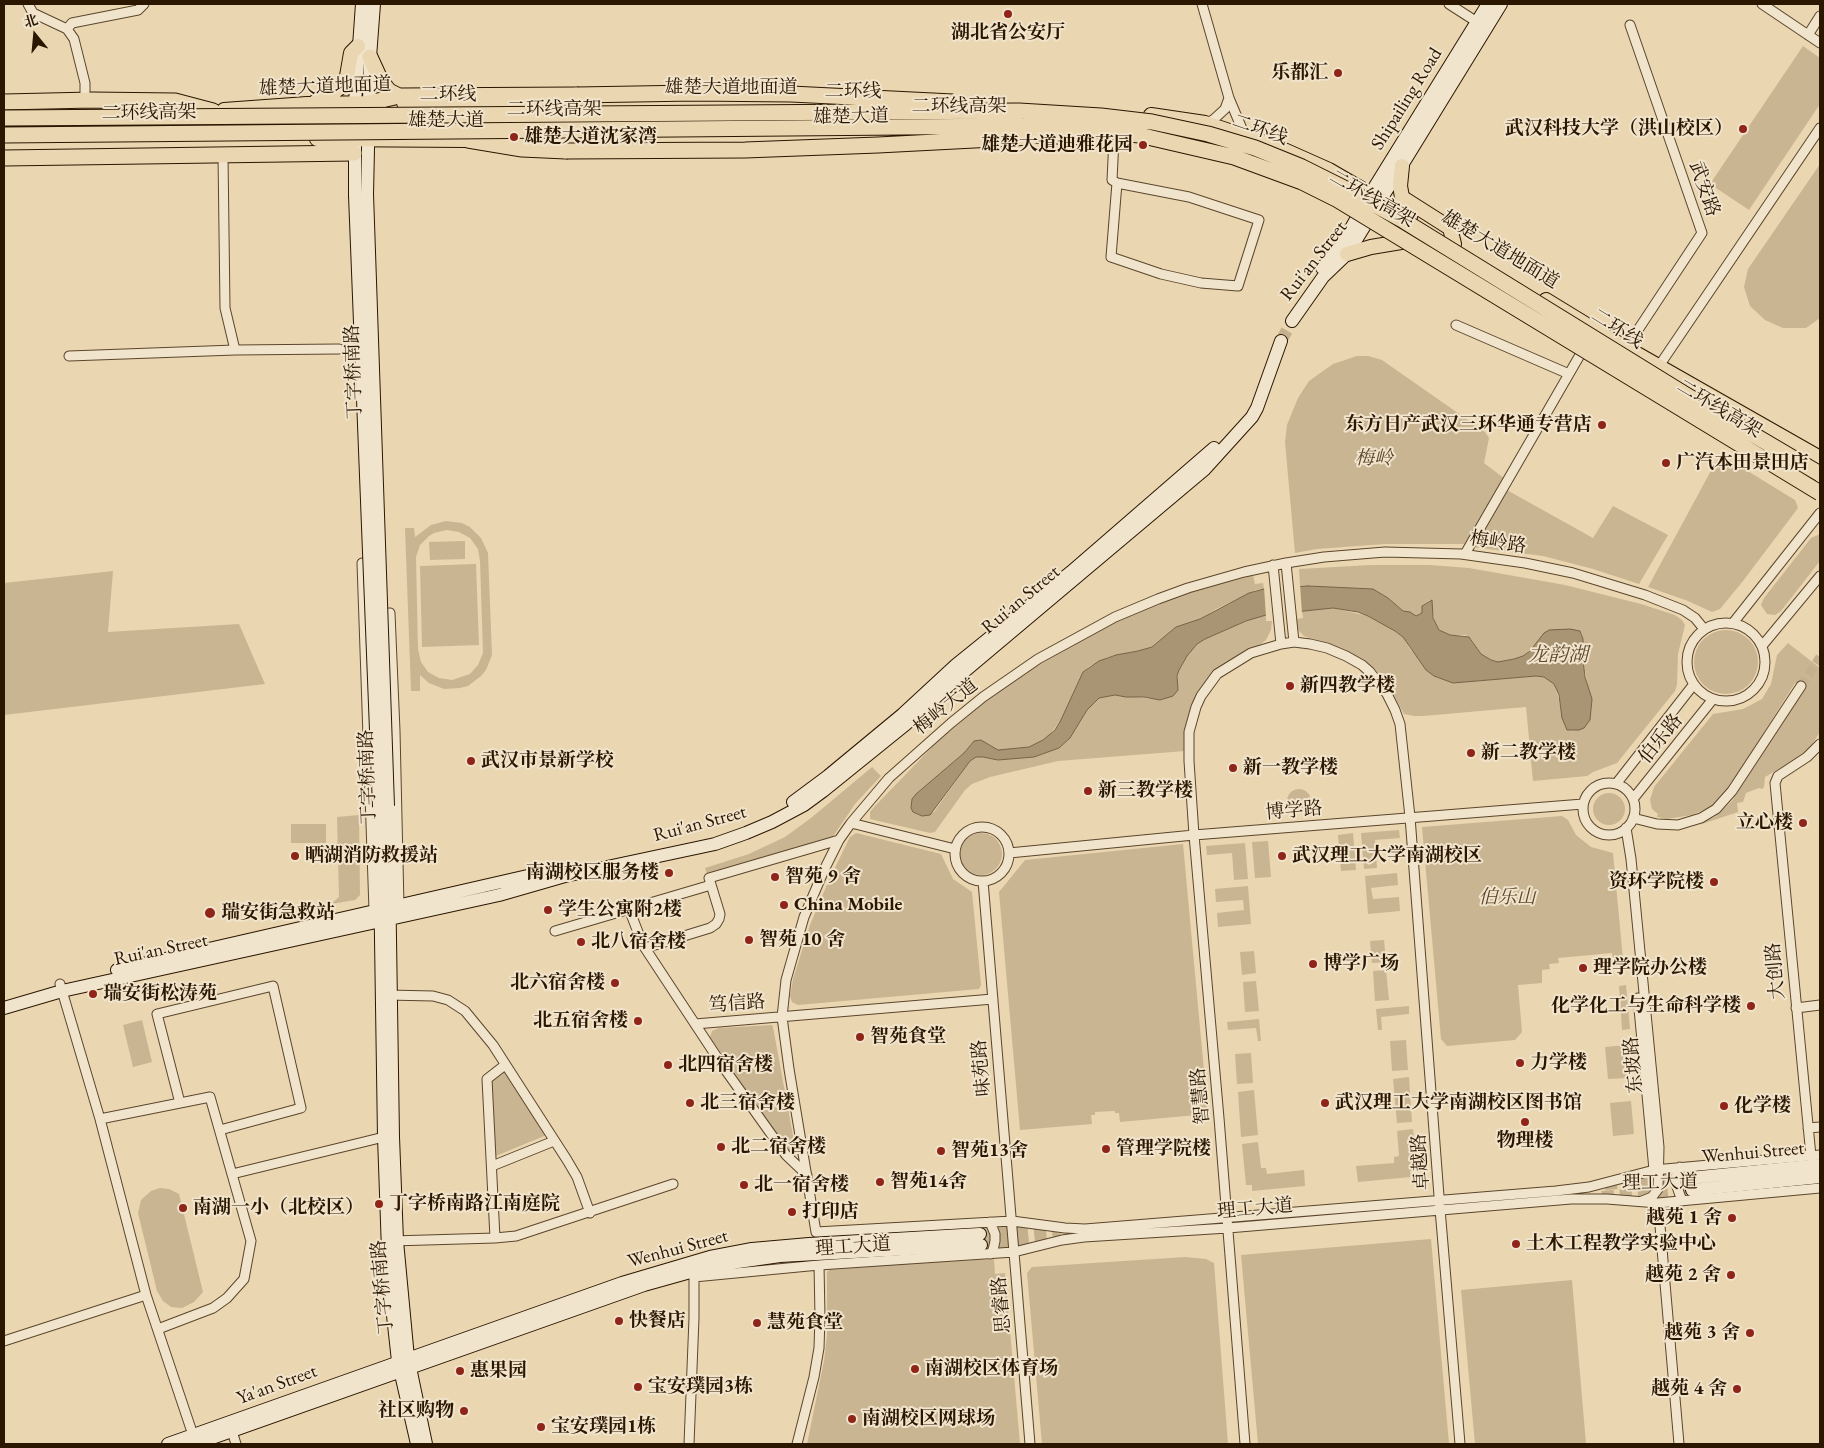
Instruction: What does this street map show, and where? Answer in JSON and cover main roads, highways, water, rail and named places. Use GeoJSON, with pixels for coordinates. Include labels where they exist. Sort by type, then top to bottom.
{"type":"FeatureCollection","features":[{"type":"Feature","properties":{"kind":"highway"},"geometry":{"type":"LineString","coordinates":[[370,57],[384,87],[400,96]]}},
{"type":"Feature","properties":{"kind":"highway"},"geometry":{"type":"LineString","coordinates":[[362,103],[400,96],[694,93],[800,94],[984,104],[1019,111]]}},
{"type":"Feature","properties":{"kind":"highway"},"geometry":{"type":"LineString","coordinates":[[4,102],[85,100],[175,101],[213,111]]}},
{"type":"Feature","properties":{"kind":"highway","name":"二环线"},"geometry":{"type":"LineString","coordinates":[[4,118],[1019,111],[1101,116],[1152,122],[1232,140],[1302,167],[1346,189],[1404,221],[1686,395],[1820,474]]}},
{"type":"Feature","properties":{"kind":"highway","name":"二环线高架"},"geometry":{"type":"LineString","coordinates":[[4,135],[1014,126],[1089,129],[1139,135],[1199,147],[1234,157],[1279,173],[1338,200],[1368,220],[1820,493]]}},
{"type":"Feature","properties":{"kind":"highway"},"geometry":{"type":"LineString","coordinates":[[468,140],[522,149],[566,151],[755,149],[878,145],[1018,137],[1077,137],[1130,140],[1206,155],[1237,164],[1297,187],[1351,214],[1368,220]]}},
{"type":"Feature","properties":{"kind":"highway"},"geometry":{"type":"LineString","coordinates":[[4,158],[170,157],[358,150]]}},
{"type":"Feature","properties":{"kind":"main road"},"geometry":{"type":"LineString","coordinates":[[362,4],[358,46],[362,103]]}},
{"type":"Feature","properties":{"kind":"main road"},"geometry":{"type":"LineString","coordinates":[[358,150],[362,103],[370,57],[374,4]]}},
{"type":"Feature","properties":{"kind":"main road","name":"Shipailing Road"},"geometry":{"type":"LineString","coordinates":[[1368,220],[1376,196],[1488,4]]}},
{"type":"Feature","properties":{"kind":"main road","name":"Shipailing Road"},"geometry":{"type":"LineString","coordinates":[[1376,196],[1402,166],[1501,4]]}},
{"type":"Feature","properties":{"kind":"main road"},"geometry":{"type":"LineString","coordinates":[[307,104],[331,94],[341,87],[347,76],[350,53],[358,46]]}},
{"type":"Feature","properties":{"kind":"main road","name":"雄楚大道地面道"},"geometry":{"type":"LineString","coordinates":[[4,114],[213,111],[307,104],[362,103],[1046,109],[1123,111],[1205,123],[1274,146],[1329,170],[1376,196],[1626,348],[1820,458]]}},
{"type":"Feature","properties":{"kind":"main road","name":"雄楚大道"},"geometry":{"type":"LineString","coordinates":[[4,139],[358,150],[468,140],[886,135],[1044,135],[1138,142],[1204,155],[1258,172],[1368,220],[1401,242],[1467,278],[1820,488]]}},
{"type":"Feature","properties":{"kind":"main road","name":"丁字桥南路"},"geometry":{"type":"LineString","coordinates":[[358,150],[367,166],[361,194]]}},
{"type":"Feature","properties":{"kind":"main road","name":"丁字桥南路"},"geometry":{"type":"LineString","coordinates":[[358,150],[383,806],[386,995],[384,1137],[392,1241]]}},
{"type":"Feature","properties":{"kind":"main road"},"geometry":{"type":"LineString","coordinates":[[1402,166],[1400,186],[1402,196],[1450,228],[1454,244]]}},
{"type":"Feature","properties":{"kind":"main road","name":"Rui'an Street"},"geometry":{"type":"LineString","coordinates":[[1368,220],[1347,254],[1319,282],[1289,320],[1312,280],[1341,246],[1368,220]]}},
{"type":"Feature","properties":{"kind":"main road"},"geometry":{"type":"LineString","coordinates":[[1347,254],[1401,242]]}},
{"type":"Feature","properties":{"kind":"main road","name":"Rui'an Street"},"geometry":{"type":"LineString","coordinates":[[4,1000],[385,912],[498,896],[600,868],[714,844],[746,833],[804,805],[906,724],[965,671],[1204,470],[1252,417],[1257,408],[1279,341]]}},
{"type":"Feature","properties":{"kind":"main road","name":"Rui'an Street"},"geometry":{"type":"LineString","coordinates":[[4,1008],[61,988]]}},
{"type":"Feature","properties":{"kind":"main road","name":"丁字桥南路"},"geometry":{"type":"LineString","coordinates":[[386,995],[392,1137],[391,1303],[404,1365],[417,1444]]}},
{"type":"Feature","properties":{"kind":"main road","name":"Wenhui Street"},"geometry":{"type":"LineString","coordinates":[[1817,1159],[1691,1184],[1820,1177]]}},
{"type":"Feature","properties":{"kind":"main road","name":"Wenhui Street"},"geometry":{"type":"LineString","coordinates":[[809,1244],[984,1244],[780,1256],[738,1262],[644,1285],[404,1365],[622,1283],[710,1257],[752,1249],[809,1244]]}},
{"type":"Feature","properties":{"kind":"main road","name":"丁字桥南路"},"geometry":{"type":"LineString","coordinates":[[404,1365],[426,1444]]}},
{"type":"Feature","properties":{"kind":"main road","name":"Ya'an Street"},"geometry":{"type":"LineString","coordinates":[[168,1444],[194,1440],[404,1365]]}},
{"type":"Feature","properties":{"kind":"water","name":"龙韵湖"},"geometry":{"type":"Polygon","coordinates":[[[1308,586],[1373,589],[1388,598],[1403,611],[1410,612],[1416,616],[1422,613],[1422,606],[1432,600],[1433,618],[1439,630],[1450,635],[1469,637],[1481,654],[1498,662],[1523,656],[1549,630],[1570,629],[1580,631],[1583,639],[1585,677],[1592,699],[1590,720],[1584,728],[1567,730],[1562,718],[1559,695],[1556,688],[1554,684],[1544,677],[1536,676],[1453,683],[1434,676],[1426,670],[1403,637],[1358,612],[1333,608],[1266,615],[1246,621],[1197,644],[1179,670],[1177,676],[1178,690],[1173,696],[1160,700],[1115,695],[1099,698],[1087,710],[1070,738],[1059,748],[1034,757],[998,760],[976,757],[970,761],[930,815],[922,816],[913,812],[911,808],[912,799],[916,794],[964,753],[974,741],[981,740],[998,750],[1029,747],[1043,740],[1055,730],[1060,722],[1083,672],[1099,661],[1152,647],[1176,627],[1200,619],[1249,593],[1264,589],[1308,586]]]}},
{"type":"Feature","properties":{"kind":"tunnel"},"geometry":{"type":"LineString","coordinates":[[1281,341],[1292,321]]}},
{"type":"Feature","properties":{"kind":"tunnel"},"geometry":{"type":"LineString","coordinates":[[1801,686],[1820,657]]}},
{"type":"Feature","properties":{"kind":"tunnel"},"geometry":{"type":"LineString","coordinates":[[1605,1184],[1690,1178]]}},
{"type":"Feature","properties":{"kind":"tunnel"},"geometry":{"type":"LineString","coordinates":[[1602,1197],[1692,1190]]}},
{"type":"Feature","properties":{"kind":"tunnel"},"geometry":{"type":"LineString","coordinates":[[980,1234],[1057,1228]]}},
{"type":"Feature","properties":{"kind":"tunnel"},"geometry":{"type":"LineString","coordinates":[[981,1245],[1061,1239]]}},
{"type":"Feature","properties":{"kind":"place","name":"湖北省公安厅"},"geometry":{"type":"Point","coordinates":[1008,14]}},
{"type":"Feature","properties":{"kind":"place","name":"乐都汇"},"geometry":{"type":"Point","coordinates":[1338,73]}},
{"type":"Feature","properties":{"kind":"place","name":"武汉科技大学（洪山校区）"},"geometry":{"type":"Point","coordinates":[1743,129]}},
{"type":"Feature","properties":{"kind":"place","name":"雄楚大道沈家湾"},"geometry":{"type":"Point","coordinates":[514,137]}},
{"type":"Feature","properties":{"kind":"place","name":"雄楚大道迪雅花园"},"geometry":{"type":"Point","coordinates":[1143,145]}},
{"type":"Feature","properties":{"kind":"place","name":"东方日产武汉三环华通专营店"},"geometry":{"type":"Point","coordinates":[1602,425]}},
{"type":"Feature","properties":{"kind":"place","name":"广汽本田景田店"},"geometry":{"type":"Point","coordinates":[1666,463]}},
{"type":"Feature","properties":{"kind":"place","name":"新四教学楼"},"geometry":{"type":"Point","coordinates":[1290,686]}},
{"type":"Feature","properties":{"kind":"place","name":"新二教学楼"},"geometry":{"type":"Point","coordinates":[1471,753]}},
{"type":"Feature","properties":{"kind":"place","name":"武汉市景新学校"},"geometry":{"type":"Point","coordinates":[471,761]}},
{"type":"Feature","properties":{"kind":"place","name":"新一教学楼"},"geometry":{"type":"Point","coordinates":[1233,768]}},
{"type":"Feature","properties":{"kind":"place","name":"新三教学楼"},"geometry":{"type":"Point","coordinates":[1088,791]}},
{"type":"Feature","properties":{"kind":"place","name":"立心楼"},"geometry":{"type":"Point","coordinates":[1803,823]}},
{"type":"Feature","properties":{"kind":"place","name":"晒湖消防救援站"},"geometry":{"type":"Point","coordinates":[295,856]}},
{"type":"Feature","properties":{"kind":"place","name":"武汉理工大学南湖校区"},"geometry":{"type":"Point","coordinates":[1282,856]}},
{"type":"Feature","properties":{"kind":"place","name":"南湖校区服务楼"},"geometry":{"type":"Point","coordinates":[669,873]}},
{"type":"Feature","properties":{"kind":"place","name":"智苑 9 舍"},"geometry":{"type":"Point","coordinates":[775,877]}},
{"type":"Feature","properties":{"kind":"place","name":"资环学院楼"},"geometry":{"type":"Point","coordinates":[1714,882]}},
{"type":"Feature","properties":{"kind":"place","name":"China Mobile"},"geometry":{"type":"Point","coordinates":[784,905]}},
{"type":"Feature","properties":{"kind":"place","name":"学生公寓附2楼"},"geometry":{"type":"Point","coordinates":[548,910]}},
{"type":"Feature","properties":{"kind":"place","name":"瑞安街急救站"},"geometry":{"type":"Point","coordinates":[210,913]}},
{"type":"Feature","properties":{"kind":"place","name":"智苑 10 舍"},"geometry":{"type":"Point","coordinates":[749,940]}},
{"type":"Feature","properties":{"kind":"place","name":"北八宿舍楼"},"geometry":{"type":"Point","coordinates":[581,942]}},
{"type":"Feature","properties":{"kind":"place","name":"博学广场"},"geometry":{"type":"Point","coordinates":[1313,964]}},
{"type":"Feature","properties":{"kind":"place","name":"理学院办公楼"},"geometry":{"type":"Point","coordinates":[1583,968]}},
{"type":"Feature","properties":{"kind":"place","name":"北六宿舍楼"},"geometry":{"type":"Point","coordinates":[615,983]}},
{"type":"Feature","properties":{"kind":"place","name":"瑞安街松涛苑"},"geometry":{"type":"Point","coordinates":[93,994]}},
{"type":"Feature","properties":{"kind":"place","name":"化学化工与生命科学楼"},"geometry":{"type":"Point","coordinates":[1751,1006]}},
{"type":"Feature","properties":{"kind":"place","name":"北五宿舍楼"},"geometry":{"type":"Point","coordinates":[638,1021]}},
{"type":"Feature","properties":{"kind":"place","name":"智苑食堂"},"geometry":{"type":"Point","coordinates":[860,1037]}},
{"type":"Feature","properties":{"kind":"place","name":"力学楼"},"geometry":{"type":"Point","coordinates":[1520,1063]}},
{"type":"Feature","properties":{"kind":"place","name":"北四宿舍楼"},"geometry":{"type":"Point","coordinates":[668,1065]}},
{"type":"Feature","properties":{"kind":"place","name":"北三宿舍楼"},"geometry":{"type":"Point","coordinates":[690,1103]}},
{"type":"Feature","properties":{"kind":"place","name":"武汉理工大学南湖校区图书馆"},"geometry":{"type":"Point","coordinates":[1325,1103]}},
{"type":"Feature","properties":{"kind":"place","name":"化学楼"},"geometry":{"type":"Point","coordinates":[1724,1106]}},
{"type":"Feature","properties":{"kind":"place","name":"物理楼"},"geometry":{"type":"Point","coordinates":[1525,1122]}},
{"type":"Feature","properties":{"kind":"place","name":"北二宿舍楼"},"geometry":{"type":"Point","coordinates":[721,1147]}},
{"type":"Feature","properties":{"kind":"place","name":"管理学院楼"},"geometry":{"type":"Point","coordinates":[1106,1149]}},
{"type":"Feature","properties":{"kind":"place","name":"智苑13舍"},"geometry":{"type":"Point","coordinates":[941,1151]}},
{"type":"Feature","properties":{"kind":"place","name":"智苑14舍"},"geometry":{"type":"Point","coordinates":[880,1182]}},
{"type":"Feature","properties":{"kind":"place","name":"北一宿舍楼"},"geometry":{"type":"Point","coordinates":[744,1185]}},
{"type":"Feature","properties":{"kind":"place","name":"丁字桥南路江南庭院"},"geometry":{"type":"Point","coordinates":[379,1204]}},
{"type":"Feature","properties":{"kind":"place","name":"南湖一小（北校区）"},"geometry":{"type":"Point","coordinates":[183,1208]}},
{"type":"Feature","properties":{"kind":"place","name":"打印店"},"geometry":{"type":"Point","coordinates":[792,1212]}},
{"type":"Feature","properties":{"kind":"place","name":"越苑 1 舍"},"geometry":{"type":"Point","coordinates":[1732,1218]}},
{"type":"Feature","properties":{"kind":"place","name":"土木工程教学实验中心"},"geometry":{"type":"Point","coordinates":[1516,1244]}},
{"type":"Feature","properties":{"kind":"place","name":"越苑 2 舍"},"geometry":{"type":"Point","coordinates":[1731,1275]}},
{"type":"Feature","properties":{"kind":"place","name":"快餐店"},"geometry":{"type":"Point","coordinates":[619,1321]}},
{"type":"Feature","properties":{"kind":"place","name":"慧苑食堂"},"geometry":{"type":"Point","coordinates":[757,1323]}},
{"type":"Feature","properties":{"kind":"place","name":"越苑 3 舍"},"geometry":{"type":"Point","coordinates":[1750,1333]}},
{"type":"Feature","properties":{"kind":"place","name":"南湖校区体育场"},"geometry":{"type":"Point","coordinates":[915,1369]}},
{"type":"Feature","properties":{"kind":"place","name":"惠果园"},"geometry":{"type":"Point","coordinates":[460,1371]}},
{"type":"Feature","properties":{"kind":"place","name":"宝安璞园3栋"},"geometry":{"type":"Point","coordinates":[638,1387]}},
{"type":"Feature","properties":{"kind":"place","name":"越苑 4 舍"},"geometry":{"type":"Point","coordinates":[1737,1389]}},
{"type":"Feature","properties":{"kind":"place","name":"社区购物"},"geometry":{"type":"Point","coordinates":[464,1411]}},
{"type":"Feature","properties":{"kind":"place","name":"南湖校区网球场"},"geometry":{"type":"Point","coordinates":[852,1419]}},
{"type":"Feature","properties":{"kind":"place","name":"宝安璞园1栋"},"geometry":{"type":"Point","coordinates":[541,1427]}},
{"type":"Feature","properties":{"kind":"park label","name":"梅岭"},"geometry":{"type":"Point","coordinates":[1374,459]}},
{"type":"Feature","properties":{"kind":"park label","name":"伯乐山"},"geometry":{"type":"Point","coordinates":[1507,898]}}]}
